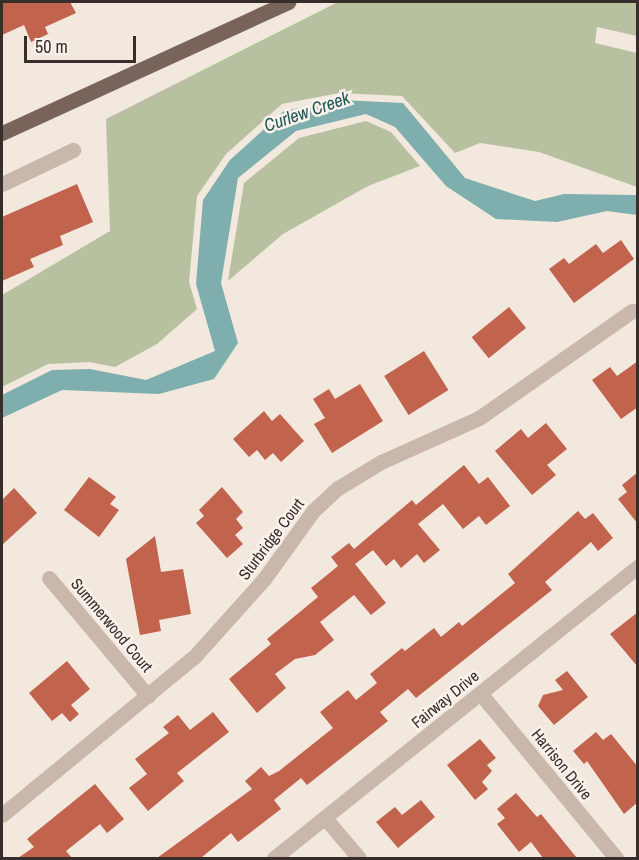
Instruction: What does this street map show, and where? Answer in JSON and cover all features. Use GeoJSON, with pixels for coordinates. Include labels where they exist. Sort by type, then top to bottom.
{"type":"FeatureCollection","features":[{"type":"Feature","properties":{"kind":"main road"},"geometry":{"type":"LineString","coordinates":[[2,133],[288,2]]}},
{"type":"Feature","properties":{"kind":"street"},"geometry":{"type":"LineString","coordinates":[[2,184],[73,150]]}},
{"type":"Feature","properties":{"kind":"street","name":"Sturbridge Court"},"geometry":{"type":"LineString","coordinates":[[2,815],[148,696],[234,615],[313,511],[338,488],[381,462],[479,418],[632,311]]}},
{"type":"Feature","properties":{"kind":"street","name":"Fairway Drive"},"geometry":{"type":"LineString","coordinates":[[274,858],[638,566]]}},
{"type":"Feature","properties":{"kind":"street","name":"Summerwood Court"},"geometry":{"type":"LineString","coordinates":[[49,578],[148,696]]}},
{"type":"Feature","properties":{"kind":"street","name":"Harrison Drive"},"geometry":{"type":"LineString","coordinates":[[480,693],[616,858]]}},
{"type":"Feature","properties":{"kind":"street"},"geometry":{"type":"LineString","coordinates":[[325,818],[359,858]]}},
{"type":"Feature","properties":{"kind":"green space"},"geometry":{"type":"Polygon","coordinates":[[[338,2],[637,2],[637,36],[597,27],[595,43],[637,53],[637,187],[539,152],[480,143],[455,153],[402,96],[339,93],[282,104],[226,154],[197,196],[189,282],[197,309],[157,344],[115,367],[89,362],[48,364],[2,387],[2,295],[110,231],[106,119],[338,2]]]}},
{"type":"Feature","properties":{"kind":"green space"},"geometry":{"type":"Polygon","coordinates":[[[366,121],[391,132],[420,166],[368,186],[283,234],[228,281],[244,183],[299,138],[366,121]]]}},
{"type":"Feature","properties":{"kind":"water","name":"Curlew Creek"},"geometry":{"type":"Polygon","coordinates":[[[341,100],[403,103],[465,178],[535,201],[564,194],[637,195],[637,215],[607,211],[557,222],[496,219],[446,186],[395,127],[366,114],[296,131],[238,178],[221,283],[238,343],[214,379],[159,394],[62,390],[2,418],[2,395],[52,370],[90,369],[146,380],[215,351],[196,284],[203,200],[230,160],[284,111],[341,100]]]}},
{"type":"Feature","properties":{"kind":"building"},"geometry":{"type":"Polygon","coordinates":[[[2,2],[70,2],[76,13],[45,27],[48,34],[31,42],[24,25],[2,35],[2,2]]]}},
{"type":"Feature","properties":{"kind":"building"},"geometry":{"type":"Polygon","coordinates":[[[77,184],[93,222],[60,236],[63,245],[30,259],[34,267],[2,281],[2,217],[77,184]]]}},
{"type":"Feature","properties":{"kind":"building"},"geometry":{"type":"Polygon","coordinates":[[[621,240],[634,259],[574,303],[549,269],[564,258],[569,264],[596,244],[603,253],[621,240]]]}},
{"type":"Feature","properties":{"kind":"building"},"geometry":{"type":"Polygon","coordinates":[[[509,307],[526,328],[489,358],[472,337],[509,307]]]}},
{"type":"Feature","properties":{"kind":"building"},"geometry":{"type":"Polygon","coordinates":[[[424,351],[448,390],[409,415],[384,376],[424,351]]]}},
{"type":"Feature","properties":{"kind":"building"},"geometry":{"type":"Polygon","coordinates":[[[638,361],[638,407],[621,419],[592,380],[610,367],[617,376],[638,361]]]}},
{"type":"Feature","properties":{"kind":"building"},"geometry":{"type":"Polygon","coordinates":[[[360,384],[383,421],[332,453],[314,424],[325,418],[313,399],[329,389],[335,399],[360,384]]]}},
{"type":"Feature","properties":{"kind":"building"},"geometry":{"type":"Polygon","coordinates":[[[264,411],[272,421],[280,414],[304,441],[281,462],[273,453],[265,460],[257,450],[249,457],[233,439],[264,411]]]}},
{"type":"Feature","properties":{"kind":"building"},"geometry":{"type":"Polygon","coordinates":[[[546,423],[567,449],[547,465],[556,475],[532,495],[495,451],[521,429],[528,438],[546,423]]]}},
{"type":"Feature","properties":{"kind":"building"},"geometry":{"type":"Polygon","coordinates":[[[464,465],[479,484],[488,477],[510,506],[486,525],[479,516],[463,529],[443,504],[418,524],[440,550],[424,563],[417,554],[401,568],[394,559],[386,566],[373,550],[355,564],[386,603],[371,615],[354,595],[320,622],[334,640],[315,655],[295,659],[275,674],[286,688],[257,713],[229,679],[271,644],[267,639],[318,597],[311,588],[338,566],[331,557],[349,543],[354,549],[412,500],[416,505],[464,465]]]}},
{"type":"Feature","properties":{"kind":"building"},"geometry":{"type":"Polygon","coordinates":[[[638,472],[638,524],[618,499],[627,492],[622,485],[638,472]]]}},
{"type":"Feature","properties":{"kind":"building"},"geometry":{"type":"Polygon","coordinates":[[[89,477],[116,497],[110,504],[119,510],[99,537],[64,510],[89,477]]]}},
{"type":"Feature","properties":{"kind":"building"},"geometry":{"type":"Polygon","coordinates":[[[222,487],[243,512],[236,519],[243,528],[235,535],[243,544],[227,558],[196,523],[204,516],[199,510],[222,487]]]}},
{"type":"Feature","properties":{"kind":"building"},"geometry":{"type":"Polygon","coordinates":[[[14,488],[37,513],[2,545],[2,500],[14,488]]]}},
{"type":"Feature","properties":{"kind":"building"},"geometry":{"type":"Polygon","coordinates":[[[578,511],[585,519],[593,513],[613,538],[598,551],[591,542],[545,582],[552,590],[416,698],[408,689],[380,712],[388,721],[307,785],[301,778],[274,800],[281,809],[238,842],[231,833],[201,858],[157,858],[252,789],[245,781],[261,767],[269,776],[279,771],[333,728],[320,712],[348,690],[356,700],[377,683],[370,674],[402,648],[405,651],[434,628],[441,637],[459,622],[462,626],[515,583],[508,574],[578,511]]]}},
{"type":"Feature","properties":{"kind":"building"},"geometry":{"type":"Polygon","coordinates":[[[155,536],[161,572],[183,569],[191,614],[159,620],[161,631],[140,635],[126,559],[155,536]]]}},
{"type":"Feature","properties":{"kind":"building"},"geometry":{"type":"Polygon","coordinates":[[[638,612],[638,667],[610,634],[638,612]]]}},
{"type":"Feature","properties":{"kind":"building"},"geometry":{"type":"Polygon","coordinates":[[[67,661],[90,689],[71,705],[79,714],[70,722],[62,713],[52,721],[29,693],[67,661]]]}},
{"type":"Feature","properties":{"kind":"building"},"geometry":{"type":"Polygon","coordinates":[[[567,671],[588,697],[554,725],[538,706],[543,695],[563,690],[555,680],[567,671]]]}},
{"type":"Feature","properties":{"kind":"building"},"geometry":{"type":"Polygon","coordinates":[[[213,712],[229,732],[177,773],[184,781],[148,811],[129,788],[147,774],[135,759],[169,733],[163,727],[178,715],[190,730],[213,712]]]}},
{"type":"Feature","properties":{"kind":"building"},"geometry":{"type":"Polygon","coordinates":[[[596,732],[603,740],[611,734],[638,767],[638,802],[624,814],[587,761],[584,764],[573,751],[596,732]]]}},
{"type":"Feature","properties":{"kind":"building"},"geometry":{"type":"Polygon","coordinates":[[[480,739],[496,758],[487,765],[492,771],[482,782],[488,789],[475,800],[447,765],[480,739]]]}},
{"type":"Feature","properties":{"kind":"building"},"geometry":{"type":"Polygon","coordinates":[[[95,784],[124,819],[107,833],[100,824],[66,851],[72,858],[18,858],[34,847],[27,839],[95,784]]]}},
{"type":"Feature","properties":{"kind":"building"},"geometry":{"type":"Polygon","coordinates":[[[516,793],[537,817],[541,814],[577,858],[543,858],[531,842],[519,852],[497,824],[505,818],[497,809],[516,793]]]}},
{"type":"Feature","properties":{"kind":"building"},"geometry":{"type":"Polygon","coordinates":[[[421,800],[435,817],[398,848],[376,822],[395,807],[402,815],[421,800]]]}}]}
